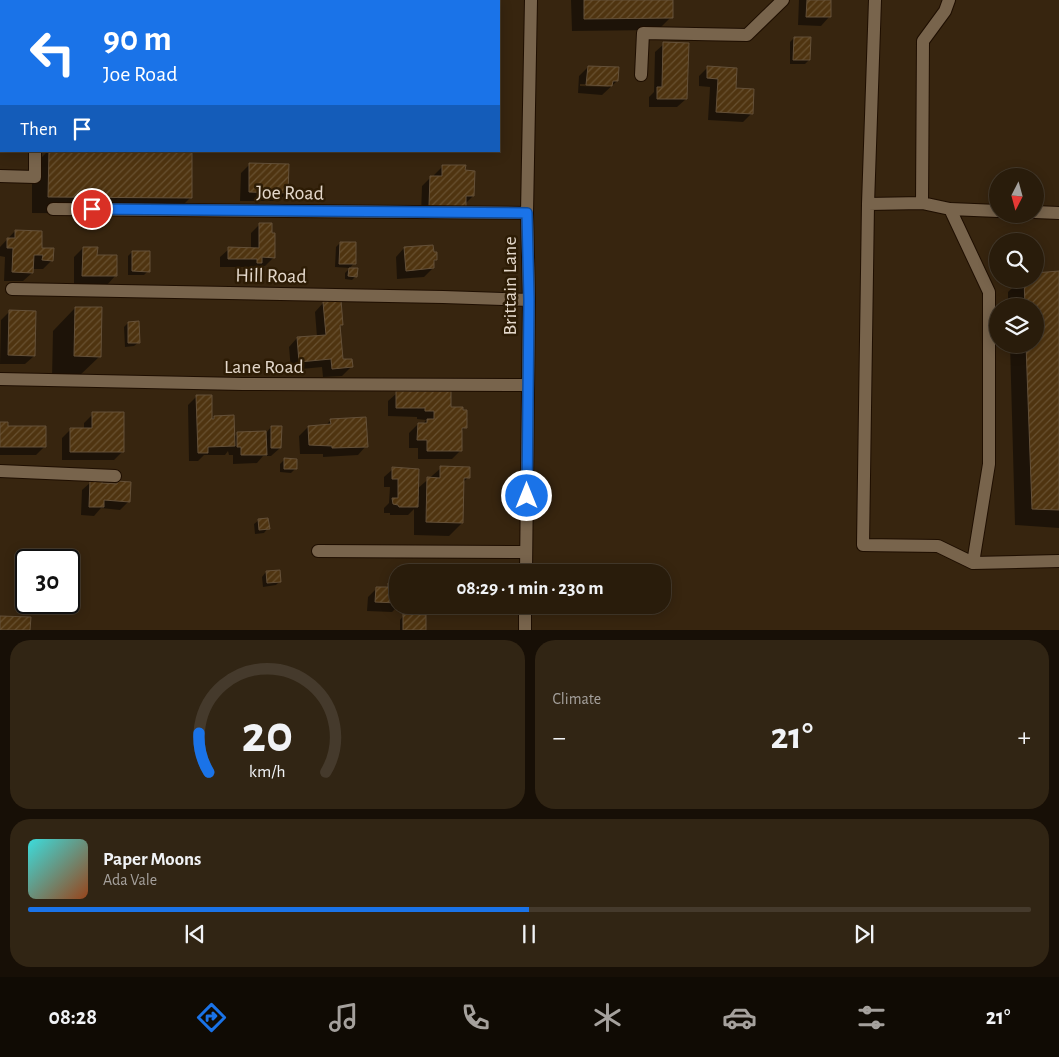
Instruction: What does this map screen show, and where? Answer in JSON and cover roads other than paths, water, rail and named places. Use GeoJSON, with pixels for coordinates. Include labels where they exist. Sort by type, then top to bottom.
{"type":"FeatureCollection","features":[{"type":"Feature","properties":{"kind":"street","name":"Brittain Lane"},"geometry":{"type":"LineString","coordinates":[[526,564],[529,300],[527,213],[532,0]]}},
{"type":"Feature","properties":{"kind":"street"},"geometry":{"type":"LineString","coordinates":[[641,75],[643,32],[747,34],[783,0]]}},
{"type":"Feature","properties":{"kind":"street"},"geometry":{"type":"LineString","coordinates":[[875,0],[868,204],[863,546],[938,546],[973,563],[1059,561]]}},
{"type":"Feature","properties":{"kind":"street"},"geometry":{"type":"LineString","coordinates":[[922,203],[923,41],[944,11],[949,0]]}},
{"type":"Feature","properties":{"kind":"street"},"geometry":{"type":"LineString","coordinates":[[0,176],[35,176],[35,152]]}},
{"type":"Feature","properties":{"kind":"street"},"geometry":{"type":"LineString","coordinates":[[868,204],[922,203],[950,209],[989,211]]}},
{"type":"Feature","properties":{"kind":"street","name":"Joe Road"},"geometry":{"type":"LineString","coordinates":[[53,209],[527,213]]}},
{"type":"Feature","properties":{"kind":"street"},"geometry":{"type":"LineString","coordinates":[[950,209],[989,292],[989,464],[973,563]]}},
{"type":"Feature","properties":{"kind":"street"},"geometry":{"type":"LineString","coordinates":[[1044,212],[1059,213]]}},
{"type":"Feature","properties":{"kind":"street","name":"Hill Road"},"geometry":{"type":"LineString","coordinates":[[12,289],[529,300]]}},
{"type":"Feature","properties":{"kind":"street","name":"Lane Road"},"geometry":{"type":"LineString","coordinates":[[0,379],[242,384],[527,385]]}},
{"type":"Feature","properties":{"kind":"street"},"geometry":{"type":"LineString","coordinates":[[0,471],[115,476]]}},
{"type":"Feature","properties":{"kind":"street"},"geometry":{"type":"LineString","coordinates":[[318,551],[526,552]]}},
{"type":"Feature","properties":{"kind":"street"},"geometry":{"type":"LineString","coordinates":[[525,630],[526,614]]}}]}
